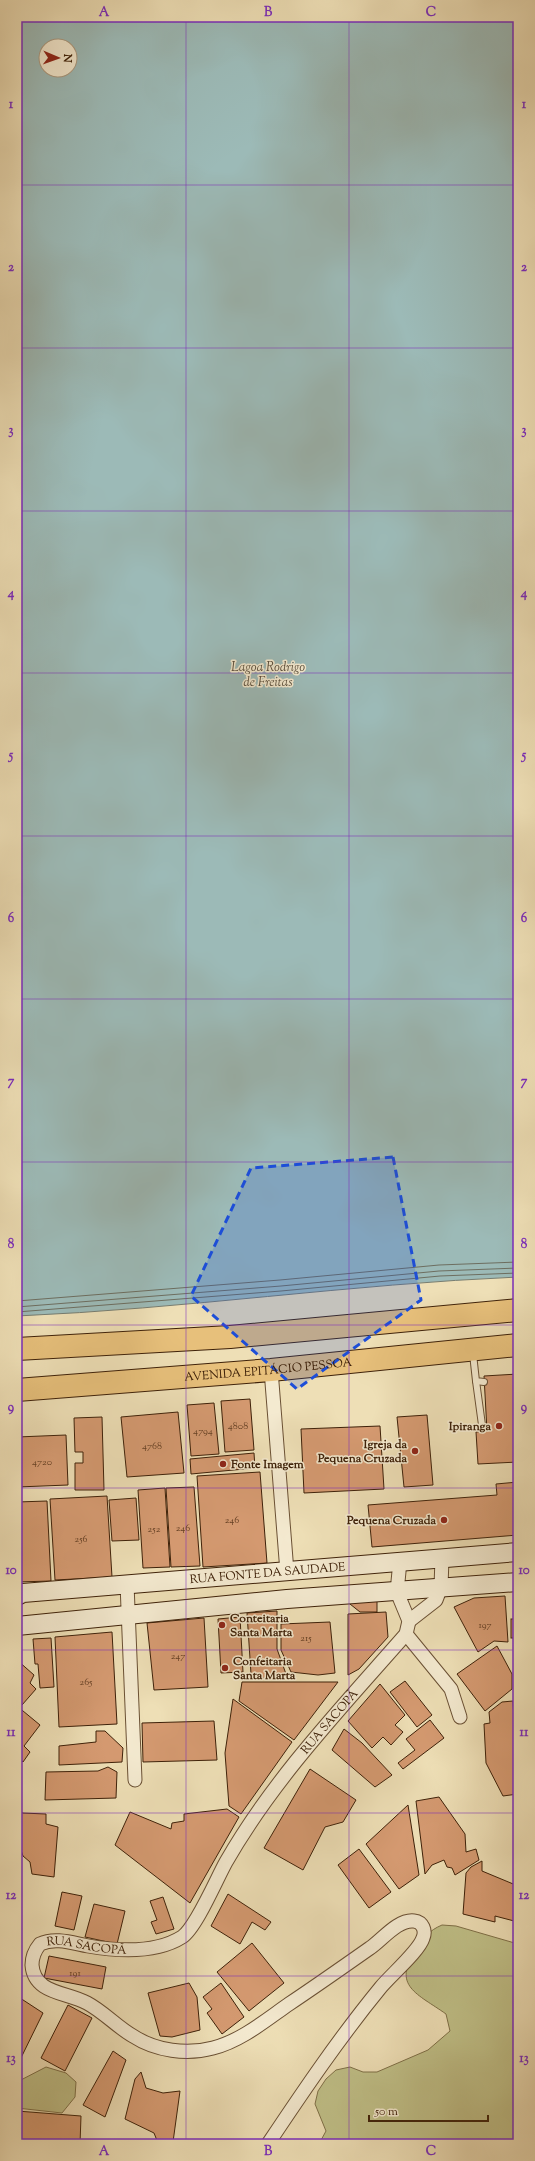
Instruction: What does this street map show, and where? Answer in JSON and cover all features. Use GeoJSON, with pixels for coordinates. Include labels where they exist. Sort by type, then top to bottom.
{"type":"FeatureCollection","features":[{"type":"Feature","properties":{"kind":"highway"},"geometry":{"type":"LineString","coordinates":[[17,1349],[230,1337],[518,1310]]}},
{"type":"Feature","properties":{"kind":"highway","name":"AVENIDA EPITÁCIO PESSOA"},"geometry":{"type":"LineString","coordinates":[[17,1390],[271,1370],[472,1348],[518,1345]]}},
{"type":"Feature","properties":{"kind":"street"},"geometry":{"type":"LineString","coordinates":[[271,1370],[287,1572]]}},
{"type":"Feature","properties":{"kind":"street","name":"RUA FONTE DA SAUDADE"},"geometry":{"type":"LineString","coordinates":[[17,1596],[23,1593],[518,1552]]}},
{"type":"Feature","properties":{"kind":"street"},"geometry":{"type":"LineString","coordinates":[[400,1561],[396,1592],[409,1621],[436,1600],[441,1587],[442,1558]]}},
{"type":"Feature","properties":{"kind":"street"},"geometry":{"type":"LineString","coordinates":[[17,1626],[287,1598],[396,1592],[441,1587],[518,1582]]}},
{"type":"Feature","properties":{"kind":"street"},"geometry":{"type":"LineString","coordinates":[[127,1584],[135,1780]]}},
{"type":"Feature","properties":{"kind":"street","name":"RUA SACOPÃ"},"geometry":{"type":"LineString","coordinates":[[268,2144],[326,2058],[382,1986],[423,1940],[424,1930],[422,1924],[417,1921],[410,1921],[398,1927],[258,2025],[230,2042],[214,2048],[196,2051],[179,2051],[160,2048],[134,2037],[84,2001],[43,1987],[34,1977],[32,1961],[40,1944],[54,1941],[101,1948],[136,1950],[159,1946],[183,1936],[194,1921],[227,1860],[260,1808],[339,1709],[406,1634],[409,1621]]}},
{"type":"Feature","properties":{"kind":"street"},"geometry":{"type":"LineString","coordinates":[[406,1634],[451,1689],[460,1717]]}},
{"type":"Feature","properties":{"kind":"lane"},"geometry":{"type":"LineString","coordinates":[[472,1348],[482,1425]]}},
{"type":"Feature","properties":{"kind":"lane"},"geometry":{"type":"LineString","coordinates":[[476,1381],[484,1382]]}},
{"type":"Feature","properties":{"kind":"highlighted area"},"geometry":{"type":"Polygon","coordinates":[[[393,1157],[421,1300],[297,1389],[191,1296],[251,1168],[393,1157]]]}},
{"type":"Feature","properties":{"kind":"green space"},"geometry":{"type":"Polygon","coordinates":[[[442,1925],[456,1926],[518,1944],[518,2144],[321,2144],[320,2142],[326,2131],[315,2104],[318,2091],[326,2079],[336,2070],[350,2067],[363,2072],[377,2072],[428,2050],[450,2031],[446,2014],[426,2001],[411,1988],[407,1981],[406,1972],[409,1962],[424,1938],[430,1932],[442,1925]]]}},
{"type":"Feature","properties":{"kind":"green space"},"geometry":{"type":"Polygon","coordinates":[[[46,2067],[66,2073],[76,2082],[75,2097],[62,2113],[17,2108],[17,2082],[46,2067]]]}},
{"type":"Feature","properties":{"kind":"water","name":"Lagoa Rodrigo de Freitas"},"geometry":{"type":"Polygon","coordinates":[[[17,17],[518,17],[518,1277],[393,1285],[80,1313],[17,1316],[17,17]]]}},
{"type":"Feature","properties":{"kind":"building"},"geometry":{"type":"Polygon","coordinates":[[[518,1374],[518,1462],[478,1464],[476,1432],[487,1431],[484,1376],[518,1374]]]}},
{"type":"Feature","properties":{"kind":"building"},"geometry":{"type":"Polygon","coordinates":[[[250,1399],[254,1450],[225,1452],[221,1401],[250,1399]]]}},
{"type":"Feature","properties":{"kind":"building"},"geometry":{"type":"Polygon","coordinates":[[[214,1403],[219,1454],[191,1456],[187,1405],[214,1403]]]}},
{"type":"Feature","properties":{"kind":"building"},"geometry":{"type":"Polygon","coordinates":[[[178,1412],[184,1473],[127,1477],[121,1417],[178,1412]]]}},
{"type":"Feature","properties":{"kind":"building","name":"Igreja da Pequena Cruzada"},"geometry":{"type":"Polygon","coordinates":[[[427,1415],[433,1485],[404,1487],[397,1417],[427,1415]]]}},
{"type":"Feature","properties":{"kind":"building"},"geometry":{"type":"Polygon","coordinates":[[[102,1417],[104,1490],[75,1490],[75,1463],[83,1463],[83,1452],[75,1452],[74,1418],[102,1417]]]}},
{"type":"Feature","properties":{"kind":"building"},"geometry":{"type":"Polygon","coordinates":[[[380,1426],[384,1489],[304,1493],[301,1429],[380,1426]]]}},
{"type":"Feature","properties":{"kind":"building"},"geometry":{"type":"Polygon","coordinates":[[[66,1435],[68,1485],[17,1487],[17,1437],[66,1435]]]}},
{"type":"Feature","properties":{"kind":"building","name":"Fonte Imagem"},"geometry":{"type":"Polygon","coordinates":[[[254,1453],[255,1468],[191,1474],[190,1459],[254,1453]]]}},
{"type":"Feature","properties":{"kind":"building"},"geometry":{"type":"Polygon","coordinates":[[[260,1472],[267,1563],[203,1567],[197,1476],[260,1472]]]}},
{"type":"Feature","properties":{"kind":"building","name":"Pequena Cruzada"},"geometry":{"type":"Polygon","coordinates":[[[518,1482],[518,1535],[372,1547],[368,1505],[497,1495],[496,1484],[518,1482]]]}},
{"type":"Feature","properties":{"kind":"building"},"geometry":{"type":"Polygon","coordinates":[[[194,1487],[200,1566],[171,1567],[166,1488],[194,1487]]]}},
{"type":"Feature","properties":{"kind":"building"},"geometry":{"type":"Polygon","coordinates":[[[165,1488],[170,1567],[143,1568],[138,1490],[165,1488]]]}},
{"type":"Feature","properties":{"kind":"building"},"geometry":{"type":"Polygon","coordinates":[[[107,1496],[112,1577],[55,1580],[50,1499],[107,1496]]]}},
{"type":"Feature","properties":{"kind":"building"},"geometry":{"type":"Polygon","coordinates":[[[136,1498],[139,1540],[112,1541],[109,1500],[136,1498]]]}},
{"type":"Feature","properties":{"kind":"building"},"geometry":{"type":"Polygon","coordinates":[[[47,1501],[51,1581],[17,1582],[17,1502],[47,1501]]]}},
{"type":"Feature","properties":{"kind":"building"},"geometry":{"type":"Polygon","coordinates":[[[377,1593],[377,1612],[360,1612],[340,1596],[377,1593]]]}},
{"type":"Feature","properties":{"kind":"building"},"geometry":{"type":"Polygon","coordinates":[[[505,1596],[508,1642],[494,1641],[478,1652],[454,1607],[474,1598],[505,1596]]]}},
{"type":"Feature","properties":{"kind":"building"},"geometry":{"type":"Polygon","coordinates":[[[277,1611],[277,1649],[286,1674],[266,1679],[251,1674],[247,1613],[277,1611]]]}},
{"type":"Feature","properties":{"kind":"building"},"geometry":{"type":"Polygon","coordinates":[[[386,1612],[388,1637],[359,1669],[348,1675],[348,1614],[386,1612]]]}},
{"type":"Feature","properties":{"kind":"building"},"geometry":{"type":"Polygon","coordinates":[[[240,1617],[243,1672],[221,1673],[218,1619],[240,1617]]]}},
{"type":"Feature","properties":{"kind":"building"},"geometry":{"type":"Polygon","coordinates":[[[204,1618],[208,1687],[154,1690],[147,1623],[204,1618]]]}},
{"type":"Feature","properties":{"kind":"building"},"geometry":{"type":"Polygon","coordinates":[[[511,1619],[518,1619],[518,1638],[511,1638],[511,1619]]]}},
{"type":"Feature","properties":{"kind":"building"},"geometry":{"type":"Polygon","coordinates":[[[330,1622],[335,1673],[318,1675],[291,1672],[281,1650],[281,1624],[330,1622]]]}},
{"type":"Feature","properties":{"kind":"building"},"geometry":{"type":"Polygon","coordinates":[[[112,1632],[117,1724],[59,1727],[55,1637],[112,1632]]]}},
{"type":"Feature","properties":{"kind":"building"},"geometry":{"type":"Polygon","coordinates":[[[51,1638],[54,1687],[40,1688],[38,1664],[35,1664],[33,1639],[51,1638]]]}},
{"type":"Feature","properties":{"kind":"building"},"geometry":{"type":"Polygon","coordinates":[[[497,1646],[512,1674],[512,1689],[485,1711],[457,1674],[497,1646]]]}},
{"type":"Feature","properties":{"kind":"building"},"geometry":{"type":"Polygon","coordinates":[[[17,1660],[34,1675],[30,1683],[36,1689],[22,1705],[17,1701],[17,1660]]]}},
{"type":"Feature","properties":{"kind":"building"},"geometry":{"type":"Polygon","coordinates":[[[405,1681],[432,1715],[417,1727],[390,1692],[405,1681]]]}},
{"type":"Feature","properties":{"kind":"building"},"geometry":{"type":"Polygon","coordinates":[[[242,1682],[338,1682],[294,1740],[239,1701],[242,1682]]]}},
{"type":"Feature","properties":{"kind":"building"},"geometry":{"type":"Polygon","coordinates":[[[380,1684],[405,1715],[395,1725],[403,1732],[391,1745],[383,1737],[372,1748],[348,1721],[380,1684]]]}},
{"type":"Feature","properties":{"kind":"building"},"geometry":{"type":"Polygon","coordinates":[[[233,1699],[292,1742],[241,1814],[229,1806],[225,1753],[233,1699]]]}},
{"type":"Feature","properties":{"kind":"building"},"geometry":{"type":"Polygon","coordinates":[[[513,1701],[518,1794],[503,1796],[486,1763],[484,1724],[490,1723],[489,1712],[502,1702],[513,1701]]]}},
{"type":"Feature","properties":{"kind":"building"},"geometry":{"type":"Polygon","coordinates":[[[17,1706],[40,1725],[24,1746],[30,1752],[23,1762],[17,1757],[17,1706]]]}},
{"type":"Feature","properties":{"kind":"building"},"geometry":{"type":"Polygon","coordinates":[[[430,1720],[444,1738],[403,1769],[398,1763],[415,1750],[406,1739],[430,1720]]]}},
{"type":"Feature","properties":{"kind":"building"},"geometry":{"type":"Polygon","coordinates":[[[214,1721],[217,1760],[143,1762],[142,1723],[214,1721]]]}},
{"type":"Feature","properties":{"kind":"building"},"geometry":{"type":"Polygon","coordinates":[[[344,1729],[362,1743],[392,1775],[375,1787],[332,1750],[344,1729]]]}},
{"type":"Feature","properties":{"kind":"building"},"geometry":{"type":"Polygon","coordinates":[[[96,1731],[105,1731],[123,1748],[122,1762],[59,1765],[59,1746],[96,1742],[96,1731]]]}},
{"type":"Feature","properties":{"kind":"building"},"geometry":{"type":"Polygon","coordinates":[[[108,1767],[117,1772],[116,1798],[45,1800],[46,1772],[98,1771],[108,1767]]]}},
{"type":"Feature","properties":{"kind":"building"},"geometry":{"type":"Polygon","coordinates":[[[310,1769],[356,1800],[343,1822],[325,1827],[303,1870],[264,1848],[310,1769]]]}},
{"type":"Feature","properties":{"kind":"building"},"geometry":{"type":"Polygon","coordinates":[[[439,1797],[465,1834],[466,1852],[476,1849],[479,1860],[455,1875],[452,1868],[447,1867],[444,1860],[432,1865],[425,1874],[416,1801],[439,1797]]]}},
{"type":"Feature","properties":{"kind":"building"},"geometry":{"type":"Polygon","coordinates":[[[19,1803],[22,1813],[46,1814],[46,1824],[58,1827],[54,1877],[32,1874],[30,1862],[23,1856],[17,1838],[17,1805],[19,1803]]]}},
{"type":"Feature","properties":{"kind":"building"},"geometry":{"type":"Polygon","coordinates":[[[408,1805],[419,1875],[399,1889],[366,1844],[408,1805]]]}},
{"type":"Feature","properties":{"kind":"building"},"geometry":{"type":"Polygon","coordinates":[[[227,1809],[239,1817],[190,1903],[115,1845],[130,1812],[171,1829],[172,1823],[184,1821],[184,1814],[227,1809]]]}},
{"type":"Feature","properties":{"kind":"building"},"geometry":{"type":"Polygon","coordinates":[[[359,1849],[391,1892],[369,1908],[338,1865],[359,1849]]]}},
{"type":"Feature","properties":{"kind":"building"},"geometry":{"type":"Polygon","coordinates":[[[482,1861],[482,1871],[518,1886],[518,1922],[495,1916],[495,1922],[463,1914],[466,1873],[471,1867],[482,1861]]]}},
{"type":"Feature","properties":{"kind":"building"},"geometry":{"type":"Polygon","coordinates":[[[62,1892],[82,1896],[74,1930],[55,1926],[62,1892]]]}},
{"type":"Feature","properties":{"kind":"building"},"geometry":{"type":"Polygon","coordinates":[[[228,1894],[271,1922],[265,1930],[252,1922],[240,1944],[211,1926],[228,1894]]]}},
{"type":"Feature","properties":{"kind":"building"},"geometry":{"type":"Polygon","coordinates":[[[163,1897],[174,1929],[156,1934],[151,1922],[157,1920],[150,1901],[163,1897]]]}},
{"type":"Feature","properties":{"kind":"building"},"geometry":{"type":"Polygon","coordinates":[[[94,1904],[125,1911],[117,1944],[85,1937],[94,1904]]]}},
{"type":"Feature","properties":{"kind":"building"},"geometry":{"type":"Polygon","coordinates":[[[252,1943],[284,1983],[249,2011],[217,1972],[252,1943]]]}},
{"type":"Feature","properties":{"kind":"building"},"geometry":{"type":"Polygon","coordinates":[[[49,1956],[106,1967],[102,1989],[44,1978],[49,1956]]]}},
{"type":"Feature","properties":{"kind":"building"},"geometry":{"type":"Polygon","coordinates":[[[189,1983],[197,1997],[200,2030],[172,2037],[160,2036],[148,1993],[189,1983]]]}},
{"type":"Feature","properties":{"kind":"building"},"geometry":{"type":"Polygon","coordinates":[[[221,1983],[244,2017],[222,2034],[207,2013],[212,2009],[203,1997],[221,1983]]]}},
{"type":"Feature","properties":{"kind":"building"},"geometry":{"type":"Polygon","coordinates":[[[17,1996],[43,2013],[17,2066],[17,1996]]]}},
{"type":"Feature","properties":{"kind":"building"},"geometry":{"type":"Polygon","coordinates":[[[68,2005],[92,2018],[65,2071],[41,2058],[68,2005]]]}},
{"type":"Feature","properties":{"kind":"building"},"geometry":{"type":"Polygon","coordinates":[[[113,2051],[126,2060],[105,2117],[83,2105],[113,2051]]]}},
{"type":"Feature","properties":{"kind":"building"},"geometry":{"type":"Polygon","coordinates":[[[141,2072],[146,2088],[163,2093],[180,2091],[173,2142],[158,2143],[154,2133],[125,2119],[135,2079],[141,2072]]]}},
{"type":"Feature","properties":{"kind":"building"},"geometry":{"type":"Polygon","coordinates":[[[17,2111],[81,2116],[80,2144],[17,2144],[17,2111]]]}},
{"type":"Feature","properties":{"kind":"place","name":"Ipiranga"},"geometry":{"type":"Point","coordinates":[499,1426]}},
{"type":"Feature","properties":{"kind":"place","name":"Igreja da Pequena Cruzada"},"geometry":{"type":"Point","coordinates":[415,1451]}},
{"type":"Feature","properties":{"kind":"place","name":"Fonte Imagem"},"geometry":{"type":"Point","coordinates":[223,1464]}},
{"type":"Feature","properties":{"kind":"place","name":"Pequena Cruzada"},"geometry":{"type":"Point","coordinates":[444,1520]}},
{"type":"Feature","properties":{"kind":"place","name":"Conteitaria Santa Marta"},"geometry":{"type":"Point","coordinates":[222,1625]}},
{"type":"Feature","properties":{"kind":"place","name":"Confeitaria Santa Marta"},"geometry":{"type":"Point","coordinates":[225,1668]}}]}
